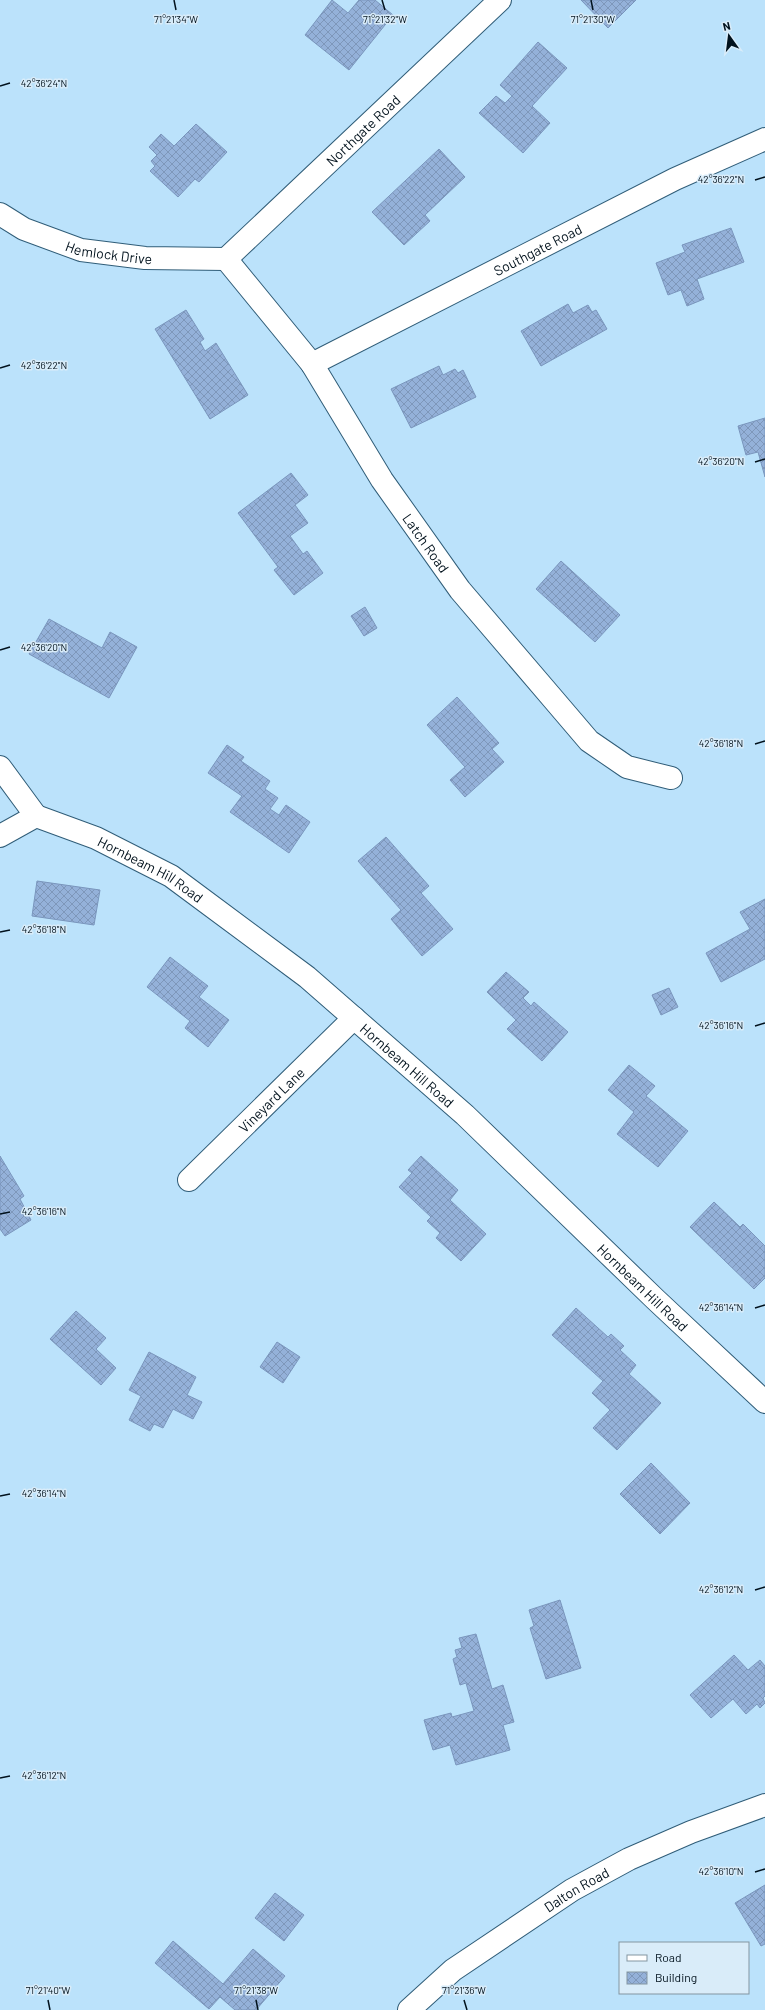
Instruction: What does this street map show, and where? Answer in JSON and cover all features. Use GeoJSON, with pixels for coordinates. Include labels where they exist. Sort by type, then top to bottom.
{"type":"FeatureCollection","features":[{"type":"Feature","properties":{"kind":"street","name":"Northgate Road"},"geometry":{"type":"LineString","coordinates":[[226,259],[500,0]]}},
{"type":"Feature","properties":{"kind":"street","name":"Southgate Road"},"geometry":{"type":"LineString","coordinates":[[312,364],[674,179],[765,139]]}},
{"type":"Feature","properties":{"kind":"street","name":"Hemlock Drive"},"geometry":{"type":"LineString","coordinates":[[0,214],[24,229],[81,250],[145,258],[226,259]]}},
{"type":"Feature","properties":{"kind":"street","name":"Latch Road"},"geometry":{"type":"LineString","coordinates":[[226,259],[312,364],[382,480],[460,590],[589,741],[627,767],[671,778]]}},
{"type":"Feature","properties":{"kind":"street"},"geometry":{"type":"LineString","coordinates":[[0,767],[36,816],[0,836]]}},
{"type":"Feature","properties":{"kind":"street","name":"Hornbeam Hill Road"},"geometry":{"type":"LineString","coordinates":[[36,816],[96,838],[171,876],[307,977],[465,1114],[655,1299],[765,1402]]}},
{"type":"Feature","properties":{"kind":"street","name":"Vineyard Lane"},"geometry":{"type":"LineString","coordinates":[[189,1180],[354,1018]]}},
{"type":"Feature","properties":{"kind":"street","name":"Dalton Road"},"geometry":{"type":"LineString","coordinates":[[409,2010],[453,1970],[572,1890],[629,1859],[691,1832],[765,1805]]}},
{"type":"Feature","properties":{"kind":"building"},"geometry":{"type":"Polygon","coordinates":[[[332,0],[348,13],[359,0],[375,0],[393,15],[349,70],[305,35],[332,0]]]}},
{"type":"Feature","properties":{"kind":"building"},"geometry":{"type":"Polygon","coordinates":[[[581,0],[636,0],[608,28],[581,0]]]}},
{"type":"Feature","properties":{"kind":"building"},"geometry":{"type":"Polygon","coordinates":[[[538,42],[567,68],[532,106],[550,123],[523,153],[479,113],[496,96],[505,103],[512,96],[500,85],[538,42]]]}},
{"type":"Feature","properties":{"kind":"building"},"geometry":{"type":"Polygon","coordinates":[[[196,124],[227,152],[199,182],[195,179],[178,197],[150,171],[155,166],[151,161],[157,155],[149,147],[161,134],[174,146],[196,124]]]}},
{"type":"Feature","properties":{"kind":"building"},"geometry":{"type":"Polygon","coordinates":[[[439,149],[465,177],[425,215],[430,221],[404,245],[372,212],[439,149]]]}},
{"type":"Feature","properties":{"kind":"building"},"geometry":{"type":"Polygon","coordinates":[[[731,228],[744,262],[697,279],[704,299],[687,306],[681,290],[668,295],[656,263],[685,252],[682,245],[731,228]]]}},
{"type":"Feature","properties":{"kind":"building"},"geometry":{"type":"Polygon","coordinates":[[[568,304],[573,313],[588,305],[592,312],[596,310],[607,329],[541,366],[521,331],[568,304]]]}},
{"type":"Feature","properties":{"kind":"building"},"geometry":{"type":"Polygon","coordinates":[[[186,310],[204,339],[200,342],[205,351],[216,343],[248,395],[210,419],[155,329],[186,310]]]}},
{"type":"Feature","properties":{"kind":"building"},"geometry":{"type":"Polygon","coordinates":[[[439,366],[443,375],[455,369],[458,373],[463,370],[476,397],[411,428],[391,389],[439,366]]]}},
{"type":"Feature","properties":{"kind":"building"},"geometry":{"type":"Polygon","coordinates":[[[765,418],[765,477],[758,452],[746,455],[738,426],[765,418]]]}},
{"type":"Feature","properties":{"kind":"building"},"geometry":{"type":"Polygon","coordinates":[[[291,473],[308,495],[295,505],[308,523],[290,536],[303,554],[307,551],[323,573],[294,595],[274,570],[278,567],[238,513],[291,473]]]}},
{"type":"Feature","properties":{"kind":"building"},"geometry":{"type":"Polygon","coordinates":[[[561,561],[620,615],[595,642],[536,589],[561,561]]]}},
{"type":"Feature","properties":{"kind":"building"},"geometry":{"type":"Polygon","coordinates":[[[365,607],[377,628],[364,636],[351,616],[365,607]]]}},
{"type":"Feature","properties":{"kind":"building"},"geometry":{"type":"Polygon","coordinates":[[[49,619],[102,648],[110,632],[137,647],[109,698],[29,654],[49,619]]]}},
{"type":"Feature","properties":{"kind":"building"},"geometry":{"type":"Polygon","coordinates":[[[457,697],[499,743],[492,749],[504,762],[465,797],[450,780],[465,767],[427,725],[457,697]]]}},
{"type":"Feature","properties":{"kind":"building"},"geometry":{"type":"Polygon","coordinates":[[[227,745],[244,757],[241,761],[270,781],[265,789],[278,798],[270,809],[279,815],[286,805],[310,822],[289,853],[230,812],[242,796],[208,773],[227,745]]]}},
{"type":"Feature","properties":{"kind":"building"},"geometry":{"type":"Polygon","coordinates":[[[386,837],[429,886],[421,893],[453,929],[422,956],[391,919],[401,910],[358,861],[386,837]]]}},
{"type":"Feature","properties":{"kind":"building"},"geometry":{"type":"Polygon","coordinates":[[[37,881],[100,890],[94,925],[32,916],[37,881]]]}},
{"type":"Feature","properties":{"kind":"building"},"geometry":{"type":"Polygon","coordinates":[[[765,899],[765,959],[721,982],[706,953],[750,929],[740,912],[765,899]]]}},
{"type":"Feature","properties":{"kind":"building"},"geometry":{"type":"Polygon","coordinates":[[[170,957],[208,986],[199,997],[229,1020],[208,1047],[185,1028],[190,1021],[147,987],[170,957]]]}},
{"type":"Feature","properties":{"kind":"building"},"geometry":{"type":"Polygon","coordinates":[[[506,972],[529,992],[523,998],[531,1006],[534,1002],[568,1032],[542,1061],[507,1029],[516,1020],[487,992],[506,972]]]}},
{"type":"Feature","properties":{"kind":"building"},"geometry":{"type":"Polygon","coordinates":[[[669,988],[678,1007],[661,1015],[652,995],[669,988]]]}},
{"type":"Feature","properties":{"kind":"building"},"geometry":{"type":"Polygon","coordinates":[[[629,1065],[655,1086],[646,1096],[688,1131],[658,1167],[617,1134],[634,1112],[608,1090],[629,1065]]]}},
{"type":"Feature","properties":{"kind":"building"},"geometry":{"type":"Polygon","coordinates":[[[0,1156],[24,1196],[20,1199],[31,1220],[5,1236],[0,1229],[0,1156]]]}},
{"type":"Feature","properties":{"kind":"building"},"geometry":{"type":"Polygon","coordinates":[[[421,1156],[458,1190],[450,1200],[486,1234],[461,1261],[436,1238],[440,1233],[427,1221],[431,1217],[399,1187],[412,1173],[408,1170],[421,1156]]]}},
{"type":"Feature","properties":{"kind":"building"},"geometry":{"type":"Polygon","coordinates":[[[714,1202],[740,1227],[743,1224],[765,1246],[765,1278],[754,1289],[690,1227],[714,1202]]]}},
{"type":"Feature","properties":{"kind":"building"},"geometry":{"type":"Polygon","coordinates":[[[576,1308],[608,1337],[611,1334],[624,1346],[620,1350],[636,1365],[629,1374],[661,1403],[617,1450],[593,1428],[610,1410],[592,1393],[603,1381],[552,1335],[576,1308]]]}},
{"type":"Feature","properties":{"kind":"building"},"geometry":{"type":"Polygon","coordinates":[[[76,1311],[106,1338],[96,1349],[116,1368],[101,1385],[50,1339],[76,1311]]]}},
{"type":"Feature","properties":{"kind":"building"},"geometry":{"type":"Polygon","coordinates":[[[277,1342],[300,1357],[283,1383],[260,1367],[277,1342]]]}},
{"type":"Feature","properties":{"kind":"building"},"geometry":{"type":"Polygon","coordinates":[[[149,1352],[196,1377],[187,1395],[202,1402],[193,1419],[173,1409],[163,1428],[154,1424],[150,1431],[129,1420],[141,1396],[129,1390],[149,1352]]]}},
{"type":"Feature","properties":{"kind":"building"},"geometry":{"type":"Polygon","coordinates":[[[651,1463],[690,1503],[660,1534],[620,1494],[651,1463]]]}},
{"type":"Feature","properties":{"kind":"building"},"geometry":{"type":"Polygon","coordinates":[[[560,1600],[581,1668],[546,1679],[530,1628],[534,1626],[529,1610],[560,1600]]]}},
{"type":"Feature","properties":{"kind":"building"},"geometry":{"type":"Polygon","coordinates":[[[476,1634],[492,1689],[503,1685],[514,1722],[503,1725],[510,1750],[456,1765],[450,1745],[433,1750],[424,1720],[451,1713],[452,1717],[474,1711],[466,1683],[460,1685],[453,1659],[457,1657],[455,1650],[462,1648],[459,1638],[476,1634]]]}},
{"type":"Feature","properties":{"kind":"building"},"geometry":{"type":"Polygon","coordinates":[[[734,1655],[748,1670],[760,1660],[765,1666],[765,1696],[763,1698],[765,1703],[760,1708],[757,1704],[746,1714],[733,1699],[711,1718],[690,1695],[734,1655]]]}},
{"type":"Feature","properties":{"kind":"building"},"geometry":{"type":"Polygon","coordinates":[[[765,1885],[765,1944],[761,1946],[735,1903],[765,1885]]]}},
{"type":"Feature","properties":{"kind":"building"},"geometry":{"type":"Polygon","coordinates":[[[275,1893],[304,1915],[284,1941],[255,1918],[275,1893]]]}},
{"type":"Feature","properties":{"kind":"building"},"geometry":{"type":"Polygon","coordinates":[[[173,1941],[223,1984],[253,1949],[285,1976],[256,2010],[235,2010],[220,1997],[209,2009],[155,1963],[173,1941]]]}}]}
